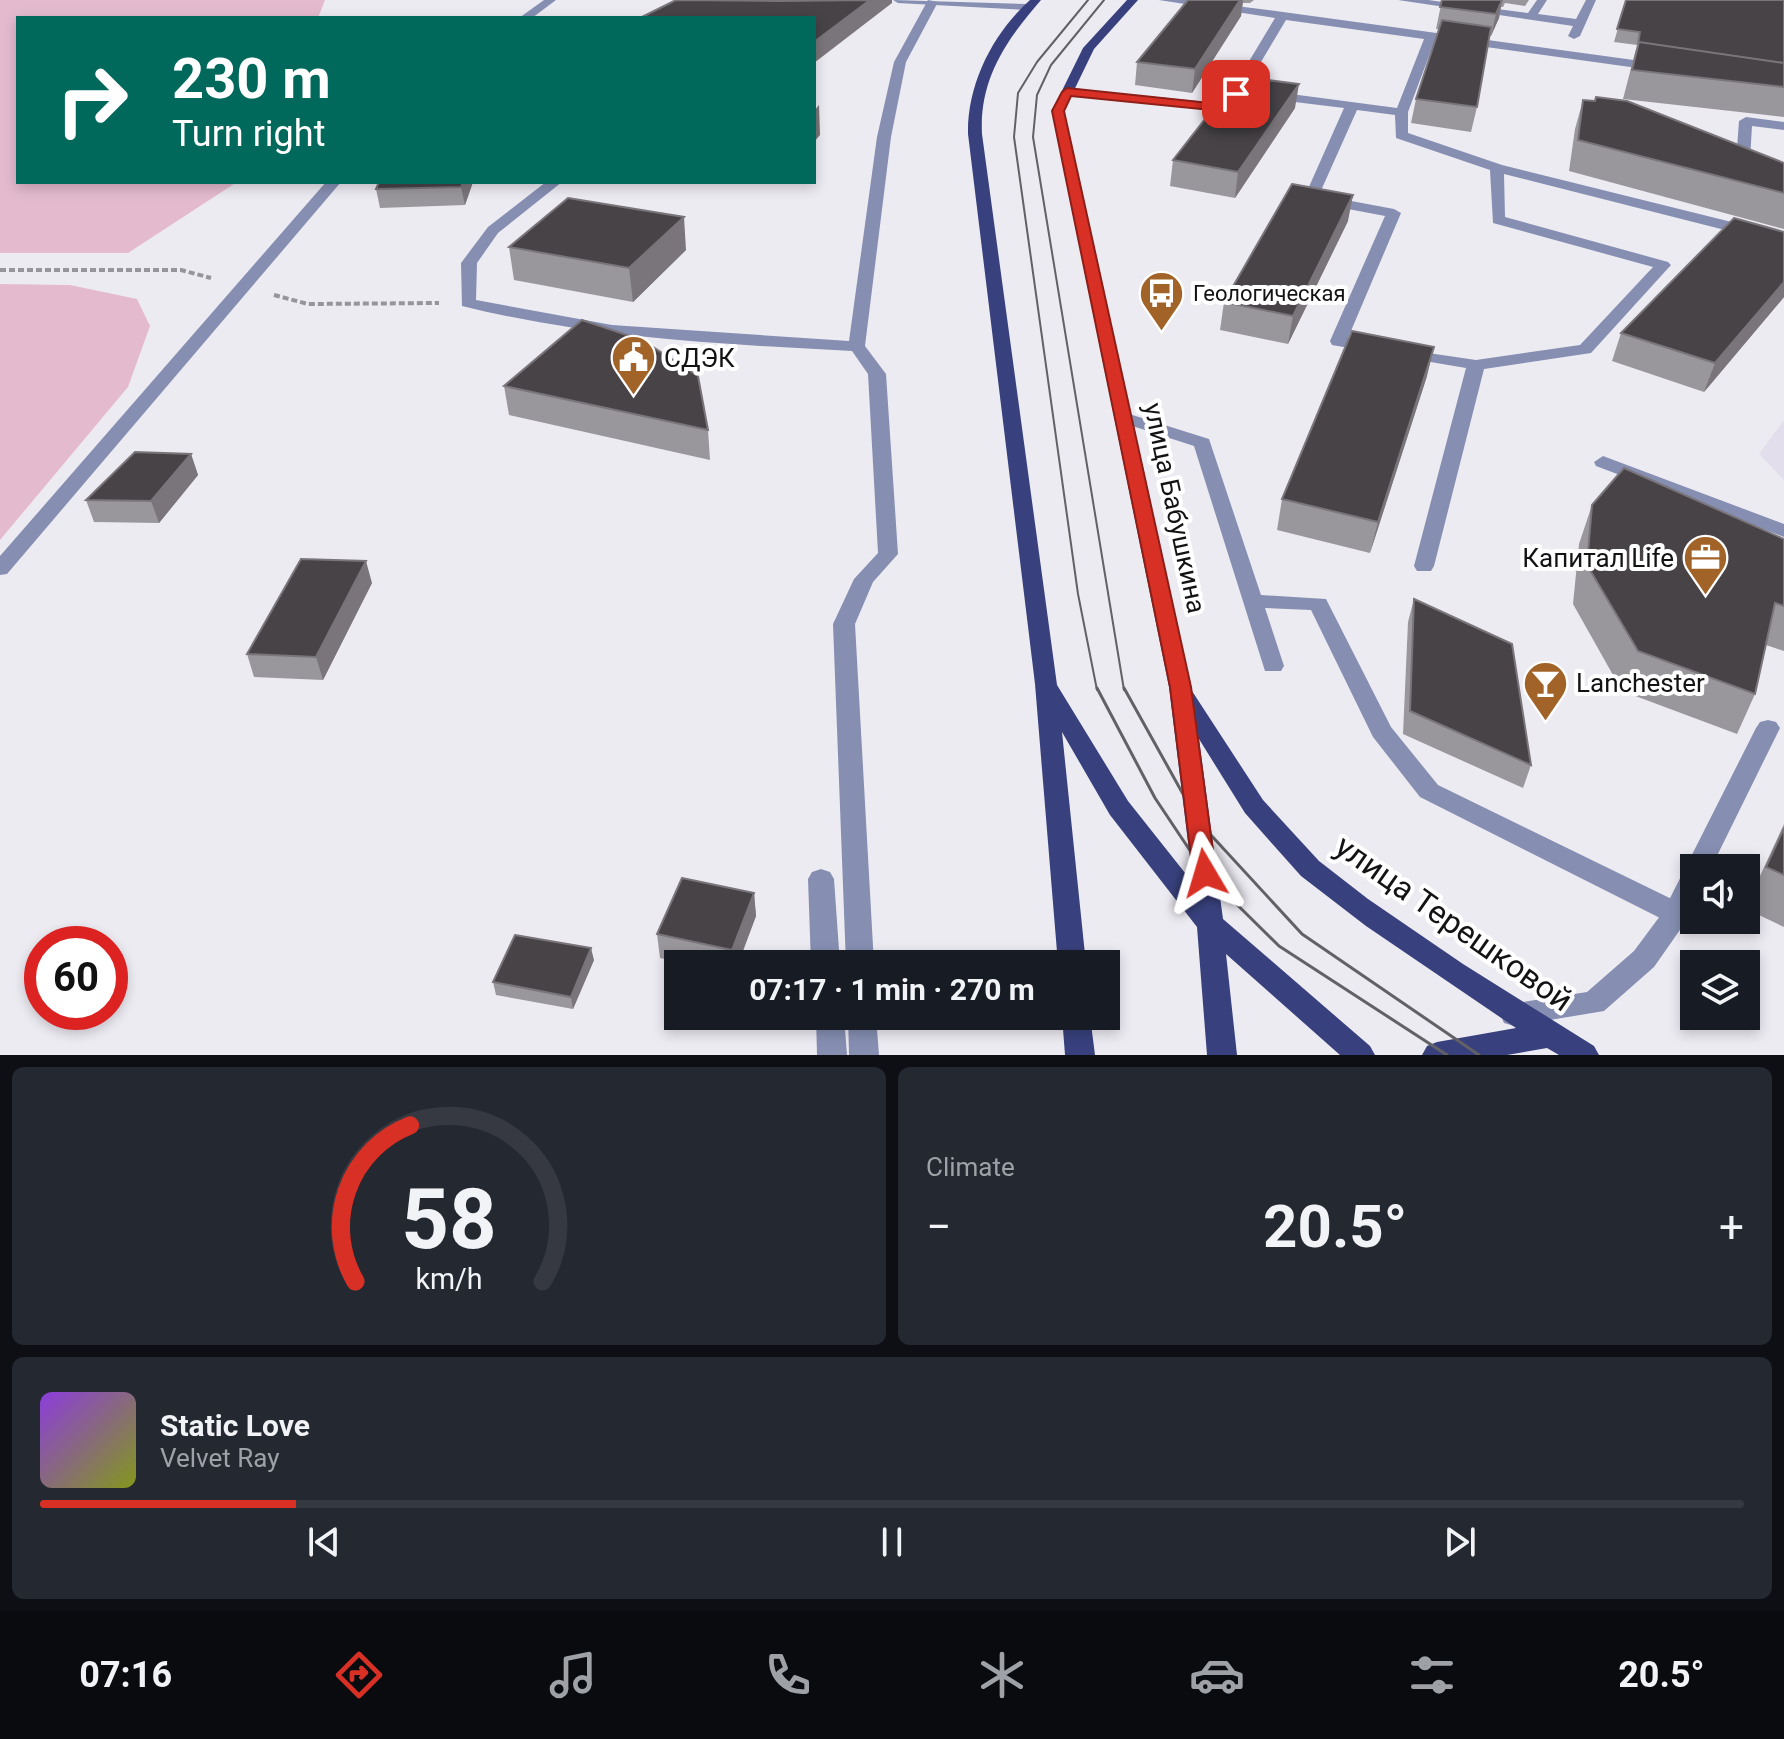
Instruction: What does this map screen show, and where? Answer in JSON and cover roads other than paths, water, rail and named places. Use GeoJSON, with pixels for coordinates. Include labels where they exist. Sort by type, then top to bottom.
{"type":"FeatureCollection","features":[{"type":"Feature","properties":{"kind":"main road","name":"улица Бабушкина"},"geometry":{"type":"LineString","coordinates":[[1133,0],[1089,48],[1058,111],[1180,687],[1210,924],[1222,1055]]}},
{"type":"Feature","properties":{"kind":"main road"},"geometry":{"type":"LineString","coordinates":[[1031,4],[1009,28],[990,66],[976,108],[976,159],[1046,684],[1071,950]]}},
{"type":"Feature","properties":{"kind":"main road"},"geometry":{"type":"LineString","coordinates":[[1046,684],[1119,808],[1210,924],[1360,1055]]}},
{"type":"Feature","properties":{"kind":"main road","name":"улица Терешковой"},"geometry":{"type":"LineString","coordinates":[[1180,687],[1238,786],[1279,838],[1308,868],[1364,911],[1514,1014],[1584,1055]]}},
{"type":"Feature","properties":{"kind":"main road"},"geometry":{"type":"LineString","coordinates":[[1077,1030],[1080,1055]]}},
{"type":"Feature","properties":{"kind":"main road"},"geometry":{"type":"LineString","coordinates":[[1437,1055],[1549,1035]]}},
{"type":"Feature","properties":{"kind":"street"},"geometry":{"type":"LineString","coordinates":[[528,16],[551,0]]}},
{"type":"Feature","properties":{"kind":"street"},"geometry":{"type":"LineString","coordinates":[[898,0],[1031,4]]}},
{"type":"Feature","properties":{"kind":"street"},"geometry":{"type":"LineString","coordinates":[[1164,0],[1677,69]]}},
{"type":"Feature","properties":{"kind":"street"},"geometry":{"type":"LineString","coordinates":[[1403,0],[1577,23]]}},
{"type":"Feature","properties":{"kind":"street"},"geometry":{"type":"LineString","coordinates":[[1531,17],[1542,0]]}},
{"type":"Feature","properties":{"kind":"street"},"geometry":{"type":"LineString","coordinates":[[1570,53],[1577,23],[1591,0]]}},
{"type":"Feature","properties":{"kind":"street"},"geometry":{"type":"LineString","coordinates":[[859,950],[844,624],[864,579],[888,554],[877,374],[857,346],[884,137],[900,62],[932,2]]}},
{"type":"Feature","properties":{"kind":"street"},"geometry":{"type":"LineString","coordinates":[[1067,92],[1221,107],[1236,94],[1283,15]]}},
{"type":"Feature","properties":{"kind":"street"},"geometry":{"type":"LineString","coordinates":[[1431,35],[1402,112],[1401,135],[1497,168],[1784,240]]}},
{"type":"Feature","properties":{"kind":"street"},"geometry":{"type":"LineString","coordinates":[[1236,94],[1259,93],[1402,112]]}},
{"type":"Feature","properties":{"kind":"street"},"geometry":{"type":"LineString","coordinates":[[1352,106],[1311,198],[1394,213],[1338,341],[1476,365],[1585,349],[1663,265],[1498,220],[1497,168]]}},
{"type":"Feature","properties":{"kind":"street"},"geometry":{"type":"LineString","coordinates":[[1784,126],[1746,121],[1743,162],[1784,174]]}},
{"type":"Feature","properties":{"kind":"street"},"geometry":{"type":"LineString","coordinates":[[0,569],[332,184]]}},
{"type":"Feature","properties":{"kind":"street"},"geometry":{"type":"LineString","coordinates":[[552,184],[493,230],[469,263],[468,303],[517,316],[633,334],[857,346]]}},
{"type":"Feature","properties":{"kind":"street"},"geometry":{"type":"LineString","coordinates":[[1424,566],[1476,365]]}},
{"type":"Feature","properties":{"kind":"street"},"geometry":{"type":"LineString","coordinates":[[1123,417],[1202,443],[1273,666]]}},
{"type":"Feature","properties":{"kind":"street"},"geometry":{"type":"LineString","coordinates":[[1603,462],[1784,531]]}},
{"type":"Feature","properties":{"kind":"street"},"geometry":{"type":"LineString","coordinates":[[1252,601],[1318,604],[1381,731],[1429,791],[1675,913]]}},
{"type":"Feature","properties":{"kind":"street"},"geometry":{"type":"LineString","coordinates":[[1705,854],[1768,728]]}},
{"type":"Feature","properties":{"kind":"street"},"geometry":{"type":"LineString","coordinates":[[1514,1014],[1594,1003],[1644,959],[1680,904]]}},
{"type":"Feature","properties":{"kind":"street"},"geometry":{"type":"LineString","coordinates":[[830,1030],[831,1055]]}},
{"type":"Feature","properties":{"kind":"street"},"geometry":{"type":"LineString","coordinates":[[863,1030],[864,1055]]}},
{"type":"Feature","properties":{"kind":"tram line"},"geometry":{"type":"LineString","coordinates":[[1088,0],[1037,62],[1018,93],[1014,137],[1078,594],[1097,690]]}},
{"type":"Feature","properties":{"kind":"tram line"},"geometry":{"type":"LineString","coordinates":[[1104,0],[1051,65],[1037,95],[1033,137],[1124,690]]}},
{"type":"Feature","properties":{"kind":"tram line"},"geometry":{"type":"LineString","coordinates":[[1097,688],[1155,798],[1205,873],[1279,946],[1447,1055]]}},
{"type":"Feature","properties":{"kind":"tram line"},"geometry":{"type":"LineString","coordinates":[[1124,688],[1198,821],[1302,934],[1479,1055]]}},
{"type":"Feature","properties":{"kind":"place","name":"Геологическая"},"geometry":{"type":"Point","coordinates":[1162,332]}},
{"type":"Feature","properties":{"kind":"place","name":"СДЭК"},"geometry":{"type":"Point","coordinates":[633,397]}},
{"type":"Feature","properties":{"kind":"place","name":"Капитал Life"},"geometry":{"type":"Point","coordinates":[1705,597]}},
{"type":"Feature","properties":{"kind":"place","name":"Lanchester"},"geometry":{"type":"Point","coordinates":[1545,722]}}]}
